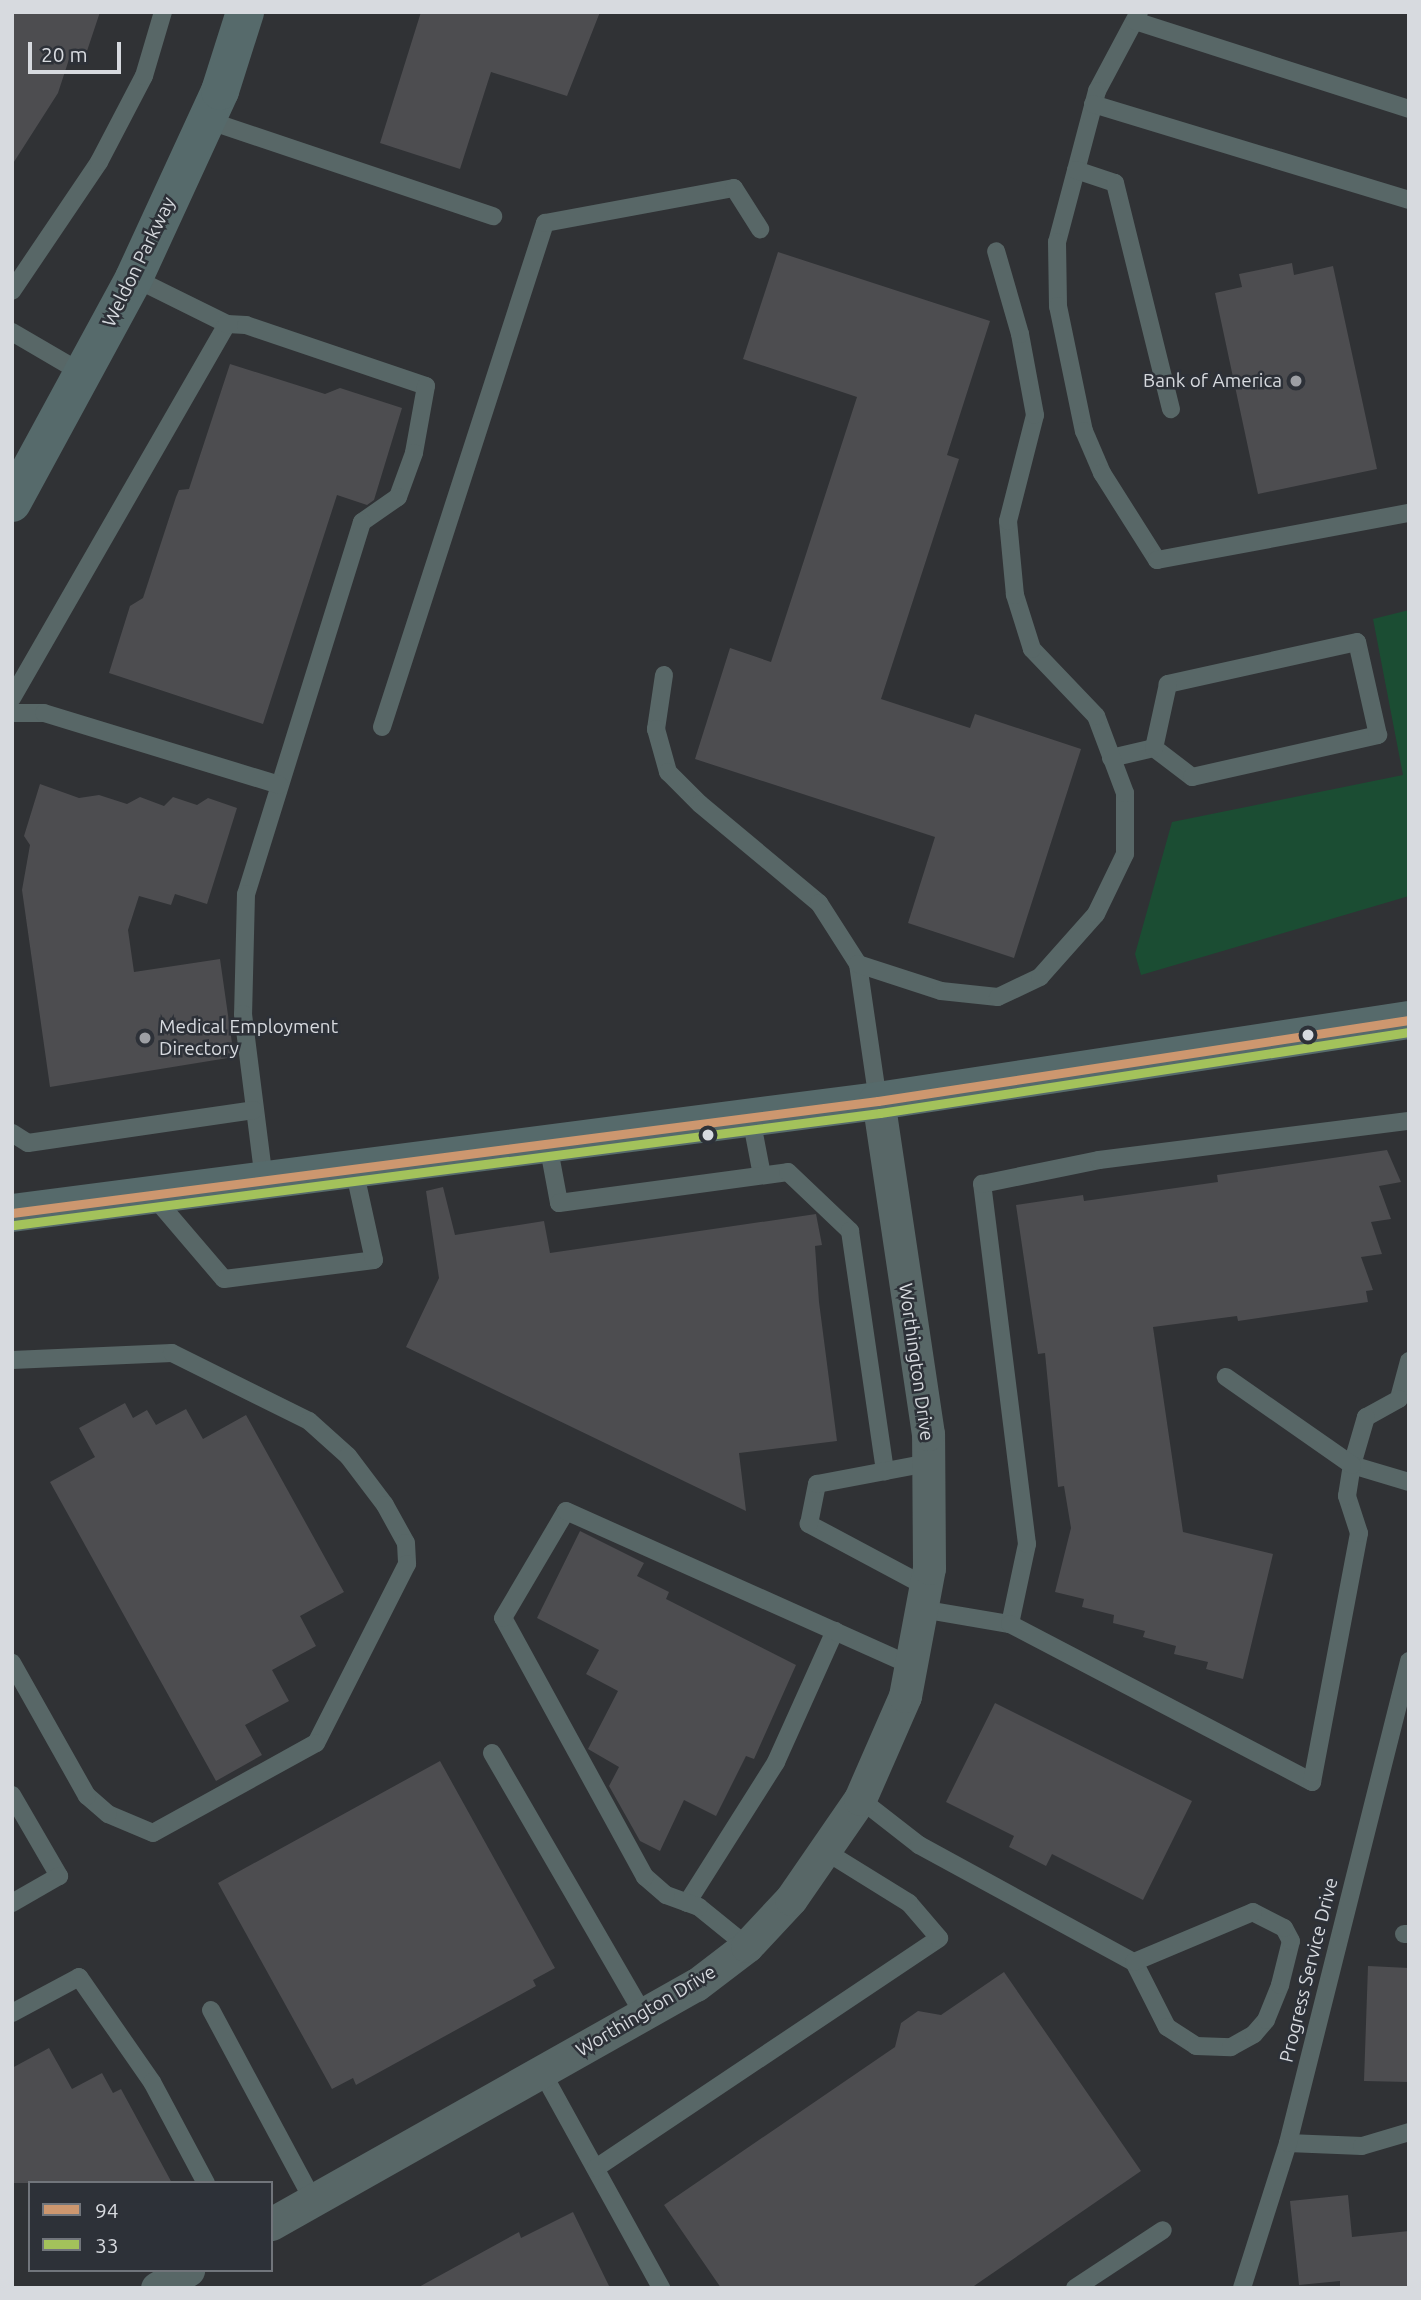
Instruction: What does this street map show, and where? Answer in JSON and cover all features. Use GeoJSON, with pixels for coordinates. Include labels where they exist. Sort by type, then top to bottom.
{"type":"FeatureCollection","features":[{"type":"Feature","properties":{"kind":"street","name":"Weldon Parkway"},"geometry":{"type":"LineString","coordinates":[[12,503],[134,278],[207,120],[245,12]]}},
{"type":"Feature","properties":{"kind":"street"},"geometry":{"type":"LineString","coordinates":[[12,1213],[878,1101],[1409,1020]]}},
{"type":"Feature","properties":{"kind":"street","name":"Worthington Drive"},"geometry":{"type":"LineString","coordinates":[[273,2223],[696,1985],[747,1946],[791,1899],[860,1799],[905,1696],[923,1597],[928,1463],[928,1434],[878,1101]]}},
{"type":"Feature","properties":{"kind":"street"},"geometry":{"type":"LineString","coordinates":[[157,2288],[185,2272]]}},
{"type":"Feature","properties":{"kind":"lane"},"geometry":{"type":"LineString","coordinates":[[12,291],[99,162],[144,76],[163,12]]}},
{"type":"Feature","properties":{"kind":"lane"},"geometry":{"type":"LineString","coordinates":[[1409,109],[1137,17],[1093,104],[1057,242],[1058,293],[1081,419],[1102,473],[1157,560],[1409,513]]}},
{"type":"Feature","properties":{"kind":"lane"},"geometry":{"type":"LineString","coordinates":[[1093,104],[1409,200]]}},
{"type":"Feature","properties":{"kind":"lane"},"geometry":{"type":"LineString","coordinates":[[207,120],[493,216]]}},
{"type":"Feature","properties":{"kind":"lane"},"geometry":{"type":"LineString","coordinates":[[1076,170],[1115,183],[1171,409]]}},
{"type":"Feature","properties":{"kind":"lane"},"geometry":{"type":"LineString","coordinates":[[382,727],[545,223],[734,188],[760,229]]}},
{"type":"Feature","properties":{"kind":"lane"},"geometry":{"type":"LineString","coordinates":[[858,964],[941,991],[998,997],[1040,977],[1096,914],[1125,854],[1125,793],[1096,716],[1032,649],[1015,595],[1008,521],[1035,415],[1020,334],[996,251]]}},
{"type":"Feature","properties":{"kind":"lane"},"geometry":{"type":"LineString","coordinates":[[134,278],[227,324],[246,325],[426,386],[414,453],[398,497],[362,522],[246,894],[243,1014],[264,1180]]}},
{"type":"Feature","properties":{"kind":"lane"},"geometry":{"type":"LineString","coordinates":[[12,698],[227,324]]}},
{"type":"Feature","properties":{"kind":"lane"},"geometry":{"type":"LineString","coordinates":[[13,334],[84,374]]}},
{"type":"Feature","properties":{"kind":"lane"},"geometry":{"type":"LineString","coordinates":[[1357,642],[1378,735],[1192,777],[1154,748],[1168,684],[1357,642]]}},
{"type":"Feature","properties":{"kind":"lane"},"geometry":{"type":"LineString","coordinates":[[664,676],[656,729],[668,772],[700,804],[818,903],[858,964],[878,1101]]}},
{"type":"Feature","properties":{"kind":"lane"},"geometry":{"type":"LineString","coordinates":[[12,713],[44,713],[279,785]]}},
{"type":"Feature","properties":{"kind":"lane"},"geometry":{"type":"LineString","coordinates":[[1111,758],[1154,748]]}},
{"type":"Feature","properties":{"kind":"lane"},"geometry":{"type":"LineString","coordinates":[[12,1133],[28,1143],[254,1110]]}},
{"type":"Feature","properties":{"kind":"lane"},"geometry":{"type":"LineString","coordinates":[[751,1118],[762,1175]]}},
{"type":"Feature","properties":{"kind":"lane"},"geometry":{"type":"LineString","coordinates":[[1010,1624],[1027,1544],[982,1184],[1099,1160],[1409,1121]]}},
{"type":"Feature","properties":{"kind":"lane"},"geometry":{"type":"LineString","coordinates":[[548,1144],[559,1203],[788,1172],[850,1231],[885,1471]]}},
{"type":"Feature","properties":{"kind":"lane"},"geometry":{"type":"LineString","coordinates":[[152,1195],[224,1279],[374,1260],[354,1169]]}},
{"type":"Feature","properties":{"kind":"lane"},"geometry":{"type":"LineString","coordinates":[[12,1360],[172,1353],[309,1421],[348,1456],[386,1505],[406,1544],[407,1564],[316,1743],[153,1833],[108,1814],[87,1796],[12,1663]]}},
{"type":"Feature","properties":{"kind":"lane"},"geometry":{"type":"LineString","coordinates":[[928,1463],[817,1484],[809,1524],[923,1597],[1010,1624],[1311,1782],[1359,1533],[1347,1496],[1352,1465],[1366,1417],[1399,1399],[1409,1361]]}},
{"type":"Feature","properties":{"kind":"lane"},"geometry":{"type":"LineString","coordinates":[[1226,1377],[1352,1465],[1409,1482]]}},
{"type":"Feature","properties":{"kind":"lane"},"geometry":{"type":"LineString","coordinates":[[747,1946],[687,1903],[666,1895],[645,1877],[503,1618],[566,1511],[911,1665]]}},
{"type":"Feature","properties":{"kind":"lane"},"geometry":{"type":"LineString","coordinates":[[687,1903],[776,1762],[835,1631]]}},
{"type":"Feature","properties":{"kind":"lane","name":"Progress Service Drive"},"geometry":{"type":"LineString","coordinates":[[1242,2288],[1288,2143],[1409,1661]]}},
{"type":"Feature","properties":{"kind":"lane"},"geometry":{"type":"LineString","coordinates":[[492,1753],[644,2015]]}},
{"type":"Feature","properties":{"kind":"lane"},"geometry":{"type":"LineString","coordinates":[[12,1795],[59,1876],[12,1903]]}},
{"type":"Feature","properties":{"kind":"lane"},"geometry":{"type":"LineString","coordinates":[[860,1799],[919,1845],[1134,1962],[1167,2027],[1196,2046],[1214,2049],[1243,2040],[1266,2020],[1291,1941],[1284,1928],[1253,1912],[1134,1962]]}},
{"type":"Feature","properties":{"kind":"lane"},"geometry":{"type":"LineString","coordinates":[[596,2168],[939,1938],[909,1903],[825,1851]]}},
{"type":"Feature","properties":{"kind":"lane"},"geometry":{"type":"LineString","coordinates":[[12,2013],[79,1977],[152,2082],[205,2181]]}},
{"type":"Feature","properties":{"kind":"lane"},"geometry":{"type":"LineString","coordinates":[[211,2010],[313,2200]]}},
{"type":"Feature","properties":{"kind":"lane"},"geometry":{"type":"LineString","coordinates":[[542,2072],[661,2288]]}},
{"type":"Feature","properties":{"kind":"lane"},"geometry":{"type":"LineString","coordinates":[[1288,2143],[1362,2146],[1409,2132]]}},
{"type":"Feature","properties":{"kind":"lane"},"geometry":{"type":"LineString","coordinates":[[1075,2288],[1163,2230]]}},
{"type":"Feature","properties":{"kind":"green space"},"geometry":{"type":"Polygon","coordinates":[[[1409,610],[1409,896],[1141,975],[1135,954],[1172,822],[1403,775],[1373,619],[1409,610]]]}},
{"type":"Feature","properties":{"kind":"building"},"geometry":{"type":"Polygon","coordinates":[[[12,12],[100,12],[86,54],[72,50],[58,93],[12,165],[12,12]]]}},
{"type":"Feature","properties":{"kind":"building"},"geometry":{"type":"Polygon","coordinates":[[[421,12],[600,12],[567,96],[491,72],[460,169],[380,143],[421,12]]]}},
{"type":"Feature","properties":{"kind":"building"},"geometry":{"type":"Polygon","coordinates":[[[778,252],[990,321],[947,455],[959,459],[881,699],[970,728],[975,714],[1081,749],[1014,958],[908,923],[935,837],[695,759],[730,648],[771,662],[857,397],[743,359],[778,252]]]}},
{"type":"Feature","properties":{"kind":"building","name":"Bank of America"},"geometry":{"type":"Polygon","coordinates":[[[1292,263],[1294,275],[1333,266],[1377,469],[1258,494],[1215,293],[1242,287],[1239,274],[1292,263]]]}},
{"type":"Feature","properties":{"kind":"building"},"geometry":{"type":"Polygon","coordinates":[[[230,364],[325,394],[340,388],[402,408],[374,500],[367,505],[337,495],[263,724],[109,673],[130,606],[143,598],[179,490],[189,489],[230,364]]]}},
{"type":"Feature","properties":{"kind":"building"},"geometry":{"type":"Polygon","coordinates":[[[40,784],[79,798],[99,795],[127,804],[140,797],[164,806],[173,797],[197,805],[208,798],[237,808],[207,904],[175,894],[171,905],[139,896],[128,930],[134,972],[220,959],[234,1057],[50,1087],[22,890],[30,845],[24,836],[40,784]]]}},
{"type":"Feature","properties":{"kind":"building"},"geometry":{"type":"Polygon","coordinates":[[[1387,1150],[1401,1182],[1379,1186],[1391,1219],[1371,1222],[1382,1254],[1361,1257],[1373,1290],[1366,1291],[1368,1302],[1238,1321],[1237,1316],[1153,1327],[1183,1532],[1273,1554],[1243,1679],[1206,1669],[1208,1662],[1174,1654],[1176,1646],[1143,1637],[1145,1631],[1113,1623],[1114,1615],[1082,1607],[1084,1599],[1055,1592],[1071,1528],[1064,1486],[1058,1487],[1045,1353],[1038,1354],[1016,1205],[1083,1195],[1084,1201],[1218,1182],[1217,1175],[1387,1150]]]}},
{"type":"Feature","properties":{"kind":"building"},"geometry":{"type":"Polygon","coordinates":[[[443,1187],[455,1235],[544,1221],[550,1253],[816,1214],[822,1245],[815,1246],[819,1302],[837,1441],[739,1453],[746,1511],[406,1347],[439,1278],[426,1191],[443,1187]]]}},
{"type":"Feature","properties":{"kind":"building"},"geometry":{"type":"Polygon","coordinates":[[[125,1403],[133,1418],[147,1410],[156,1425],[186,1409],[203,1439],[246,1415],[344,1592],[300,1616],[316,1646],[272,1670],[289,1701],[245,1725],[262,1755],[216,1781],[50,1482],[95,1457],[79,1428],[125,1403]]]}},
{"type":"Feature","properties":{"kind":"building"},"geometry":{"type":"Polygon","coordinates":[[[580,1531],[644,1563],[637,1576],[669,1592],[666,1599],[796,1665],[754,1759],[746,1756],[716,1816],[684,1800],[660,1851],[640,1841],[609,1786],[619,1767],[588,1749],[618,1691],[586,1674],[599,1650],[537,1618],[580,1531]]]}},
{"type":"Feature","properties":{"kind":"building"},"geometry":{"type":"Polygon","coordinates":[[[995,1703],[1192,1801],[1143,1900],[1052,1854],[1046,1866],[1009,1847],[1014,1836],[946,1802],[995,1703]]]}},
{"type":"Feature","properties":{"kind":"building"},"geometry":{"type":"Polygon","coordinates":[[[440,1761],[555,1968],[533,1980],[536,1986],[356,2085],[353,2078],[332,2089],[218,1883],[440,1761]]]}},
{"type":"Feature","properties":{"kind":"building"},"geometry":{"type":"Polygon","coordinates":[[[1368,1966],[1409,1968],[1409,2082],[1364,2081],[1368,1966]]]}},
{"type":"Feature","properties":{"kind":"building"},"geometry":{"type":"Polygon","coordinates":[[[1004,1972],[1141,2171],[971,2288],[721,2288],[664,2205],[895,2047],[901,2023],[918,2011],[941,2015],[1004,1972]]]}},
{"type":"Feature","properties":{"kind":"building"},"geometry":{"type":"Polygon","coordinates":[[[49,2048],[72,2089],[102,2073],[113,2093],[121,2089],[171,2181],[12,2183],[12,2068],[49,2048]]]}},
{"type":"Feature","properties":{"kind":"building"},"geometry":{"type":"Polygon","coordinates":[[[1348,2195],[1352,2237],[1409,2231],[1409,2288],[1340,2288],[1340,2281],[1299,2285],[1290,2201],[1348,2195]]]}},
{"type":"Feature","properties":{"kind":"building"},"geometry":{"type":"Polygon","coordinates":[[[573,2212],[610,2288],[417,2288],[519,2232],[521,2238],[573,2212]]]}},
{"type":"Feature","properties":{"kind":"transit line","name":"94"},"geometry":{"type":"LineString","coordinates":[[12,1213],[878,1101],[1409,1020]]}},
{"type":"Feature","properties":{"kind":"transit line","name":"33"},"geometry":{"type":"LineString","coordinates":[[14,1225],[880,1113],[1409,1032]]}},
{"type":"Feature","properties":{"kind":"place","name":"Bank of America"},"geometry":{"type":"Point","coordinates":[1296,381]}},
{"type":"Feature","properties":{"kind":"place","name":"Medical Employment Directory"},"geometry":{"type":"Point","coordinates":[145,1038]}}]}
